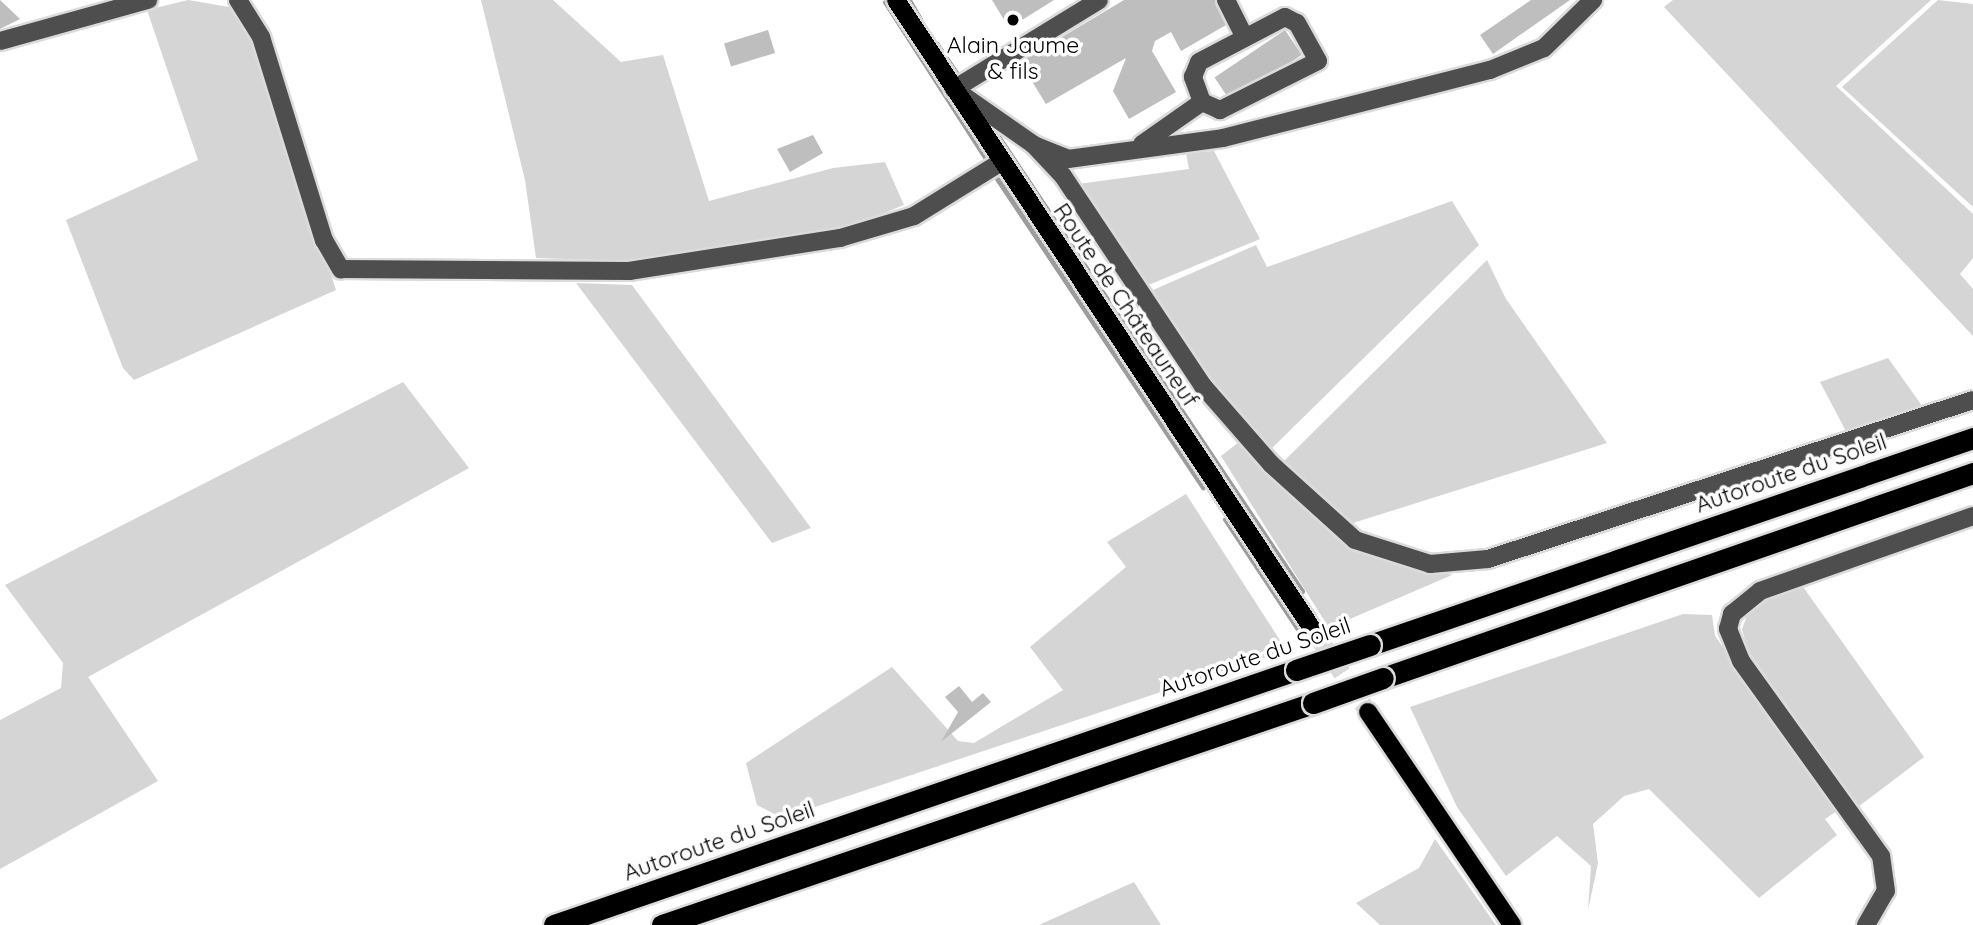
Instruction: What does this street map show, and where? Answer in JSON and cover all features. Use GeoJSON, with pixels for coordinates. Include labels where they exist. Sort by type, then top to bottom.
{"type":"FeatureCollection","features":[{"type":"Feature","properties":{"kind":"highway","name":"Autoroute du Soleil"},"geometry":{"type":"LineString","coordinates":[[554,925],[1973,438]]}},
{"type":"Feature","properties":{"kind":"highway"},"geometry":{"type":"LineString","coordinates":[[662,925],[1313,703],[1973,473]]}},
{"type":"Feature","properties":{"kind":"main road","name":"Route de Châteauneuf"},"geometry":{"type":"LineString","coordinates":[[895,0],[1317,636]]}},
{"type":"Feature","properties":{"kind":"main road"},"geometry":{"type":"LineString","coordinates":[[1368,712],[1512,925]]}},
{"type":"Feature","properties":{"kind":"street"},"geometry":{"type":"LineString","coordinates":[[0,41],[148,0]]}},
{"type":"Feature","properties":{"kind":"street"},"geometry":{"type":"LineString","coordinates":[[238,0],[261,37],[324,240],[341,269],[629,271],[840,238],[914,216],[1001,162]]}},
{"type":"Feature","properties":{"kind":"street"},"geometry":{"type":"LineString","coordinates":[[1099,0],[954,89],[1034,145],[1063,176],[1203,386],[1271,464],[1355,540],[1430,564],[1488,559],[1973,400]]}},
{"type":"Feature","properties":{"kind":"street"},"geometry":{"type":"LineString","coordinates":[[1226,0],[1244,36]]}},
{"type":"Feature","properties":{"kind":"street"},"geometry":{"type":"LineString","coordinates":[[1034,145],[1068,159],[1139,146],[1223,138],[1490,70],[1544,48],[1593,0]]}},
{"type":"Feature","properties":{"kind":"street"},"geometry":{"type":"LineString","coordinates":[[1285,18],[1297,23],[1318,61],[1220,110],[1202,102],[1193,77],[1199,62],[1244,36],[1285,18]]}},
{"type":"Feature","properties":{"kind":"street"},"geometry":{"type":"LineString","coordinates":[[1139,146],[1202,102]]}},
{"type":"Feature","properties":{"kind":"street"},"geometry":{"type":"LineString","coordinates":[[1866,925],[1886,891],[1881,856],[1731,645],[1732,614],[1760,591],[1973,516]]}},
{"type":"Feature","properties":{"kind":"shaded area"},"geometry":{"type":"Polygon","coordinates":[[[188,0],[235,8],[263,67],[336,290],[134,380],[123,368],[66,220],[198,160],[147,10],[188,0]]]}},
{"type":"Feature","properties":{"kind":"shaded area"},"geometry":{"type":"Polygon","coordinates":[[[481,0],[553,0],[621,62],[663,55],[709,201],[833,168],[885,162],[904,205],[852,226],[624,261],[536,258],[525,180],[481,0]]]}},
{"type":"Feature","properties":{"kind":"shaded area"},"geometry":{"type":"Polygon","coordinates":[[[1673,0],[1931,0],[1836,86],[1973,214],[1973,258],[1960,274],[1973,289],[1973,336],[1664,7],[1673,0]]]}},
{"type":"Feature","properties":{"kind":"shaded area"},"geometry":{"type":"Polygon","coordinates":[[[1938,0],[1973,4],[1973,207],[1842,87],[1938,0]]]}},
{"type":"Feature","properties":{"kind":"shaded area"},"geometry":{"type":"Polygon","coordinates":[[[1214,151],[1260,239],[1141,288],[1078,184],[1189,169],[1186,153],[1214,151]]]}},
{"type":"Feature","properties":{"kind":"shaded area"},"geometry":{"type":"Polygon","coordinates":[[[1452,201],[1479,245],[1268,452],[1209,378],[1153,290],[1256,245],[1267,267],[1452,201]]]}},
{"type":"Feature","properties":{"kind":"shaded area"},"geometry":{"type":"Polygon","coordinates":[[[1487,260],[1506,299],[1607,443],[1353,523],[1281,464],[1487,260]]]}},
{"type":"Feature","properties":{"kind":"shaded area"},"geometry":{"type":"Polygon","coordinates":[[[576,283],[632,285],[811,528],[772,543],[576,283]]]}},
{"type":"Feature","properties":{"kind":"shaded area"},"geometry":{"type":"Polygon","coordinates":[[[1888,358],[1925,410],[1849,437],[1820,382],[1888,358]]]}},
{"type":"Feature","properties":{"kind":"shaded area"},"geometry":{"type":"Polygon","coordinates":[[[403,382],[469,468],[88,677],[158,781],[0,869],[0,720],[61,688],[63,663],[5,585],[403,382]]]}},
{"type":"Feature","properties":{"kind":"shaded area"},"geometry":{"type":"Polygon","coordinates":[[[1239,442],[1335,537],[1452,575],[1329,628],[1221,456],[1239,442]]]}},
{"type":"Feature","properties":{"kind":"shaded area"},"geometry":{"type":"Polygon","coordinates":[[[1186,494],[1283,645],[1275,654],[782,818],[757,805],[746,763],[892,667],[958,741],[974,743],[1063,690],[1030,647],[1126,567],[1107,542],[1186,494]]]}},
{"type":"Feature","properties":{"kind":"shaded area"},"geometry":{"type":"Polygon","coordinates":[[[1801,584],[1924,757],[1858,807],[1747,649],[1742,629],[1750,608],[1801,584]]]}},
{"type":"Feature","properties":{"kind":"shaded area"},"geometry":{"type":"Polygon","coordinates":[[[1683,614],[1712,615],[1715,636],[1840,809],[1825,819],[1837,835],[1759,898],[1649,789],[1624,796],[1593,824],[1598,863],[1588,910],[1591,866],[1557,836],[1506,876],[1457,807],[1410,707],[1683,614]]]}},
{"type":"Feature","properties":{"kind":"shaded area"},"geometry":{"type":"Polygon","coordinates":[[[1435,839],[1496,925],[1380,925],[1356,903],[1419,868],[1435,839]]]}},
{"type":"Feature","properties":{"kind":"shaded area"},"geometry":{"type":"Polygon","coordinates":[[[1134,882],[1161,925],[1039,925],[1134,882]]]}},
{"type":"Feature","properties":{"kind":"building"},"geometry":{"type":"Polygon","coordinates":[[[0,0],[20,19],[0,29],[0,0]]]}},
{"type":"Feature","properties":{"kind":"building","name":"Alain Jaume & fils"},"geometry":{"type":"Polygon","coordinates":[[[992,0],[1054,0],[1009,28],[992,0]]]}},
{"type":"Feature","properties":{"kind":"building"},"geometry":{"type":"Polygon","coordinates":[[[1124,0],[1215,0],[1226,25],[1181,51],[1171,32],[1155,41],[1152,51],[1176,92],[1129,119],[1113,91],[1126,58],[1046,104],[1020,62],[1124,0]]]}},
{"type":"Feature","properties":{"kind":"building"},"geometry":{"type":"Polygon","coordinates":[[[1531,0],[1570,0],[1493,54],[1480,35],[1531,0]]]}},
{"type":"Feature","properties":{"kind":"building"},"geometry":{"type":"Polygon","coordinates":[[[768,30],[775,53],[731,66],[724,43],[768,30]]]}},
{"type":"Feature","properties":{"kind":"building"},"geometry":{"type":"Polygon","coordinates":[[[1285,30],[1302,55],[1231,102],[1215,78],[1285,30]]]}},
{"type":"Feature","properties":{"kind":"building"},"geometry":{"type":"Polygon","coordinates":[[[813,135],[823,153],[790,172],[777,149],[813,135]]]}},
{"type":"Feature","properties":{"kind":"building"},"geometry":{"type":"Polygon","coordinates":[[[959,686],[972,702],[983,693],[991,702],[941,742],[958,712],[945,697],[959,686]]]}},
{"type":"Feature","properties":{"kind":"waterway"},"geometry":{"type":"LineString","coordinates":[[909,0],[920,19]]}},
{"type":"Feature","properties":{"kind":"waterway"},"geometry":{"type":"LineString","coordinates":[[885,2],[986,159]]}},
{"type":"Feature","properties":{"kind":"waterway"},"geometry":{"type":"LineString","coordinates":[[936,43],[957,74]]}},
{"type":"Feature","properties":{"kind":"waterway"},"geometry":{"type":"LineString","coordinates":[[996,133],[1302,591]]}},
{"type":"Feature","properties":{"kind":"waterway"},"geometry":{"type":"LineString","coordinates":[[996,177],[1203,487]]}},
{"type":"Feature","properties":{"kind":"waterway"},"geometry":{"type":"LineString","coordinates":[[1225,519],[1305,640]]}},
{"type":"Feature","properties":{"kind":"tunnel"},"geometry":{"type":"LineString","coordinates":[[1317,636],[1368,712]]}},
{"type":"Feature","properties":{"kind":"place","name":"Alain Jaume & fils"},"geometry":{"type":"Point","coordinates":[1013,20]}}]}
